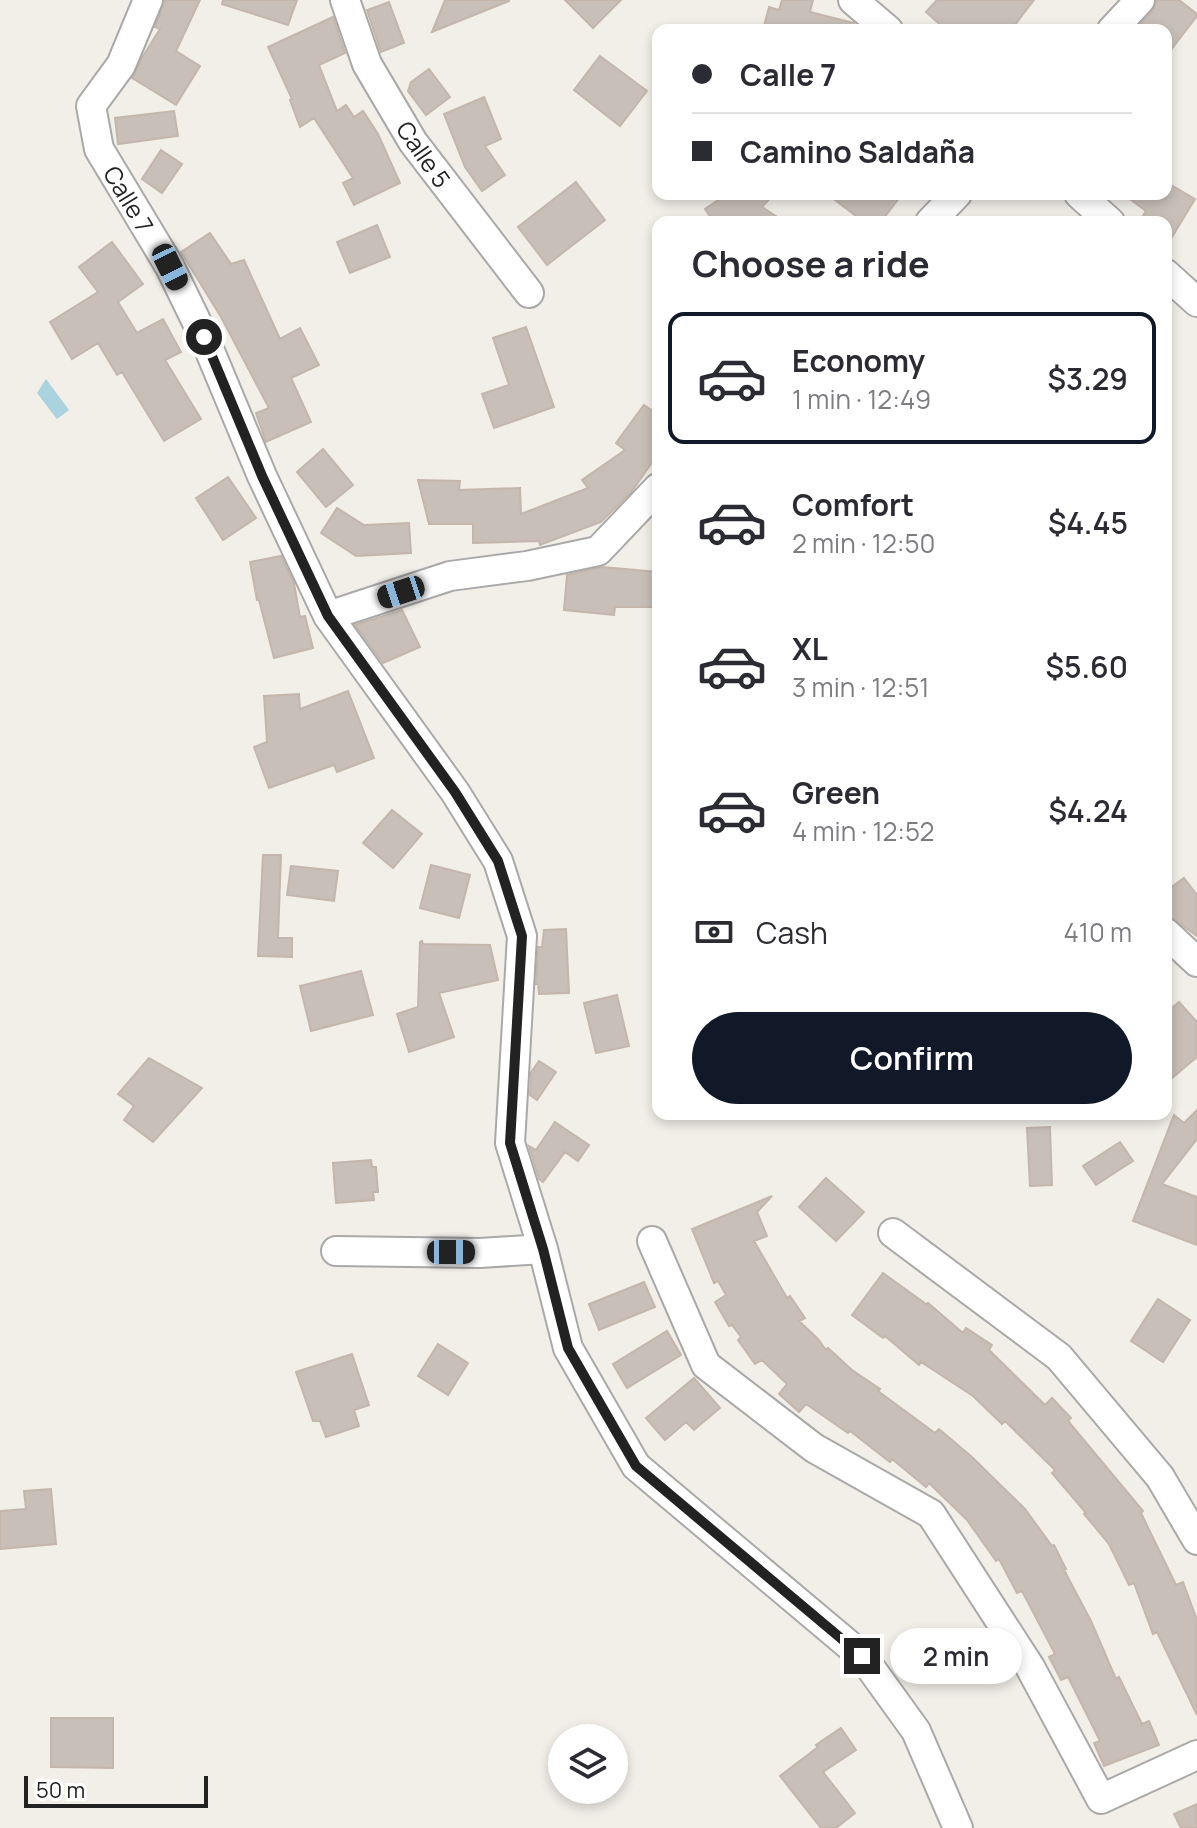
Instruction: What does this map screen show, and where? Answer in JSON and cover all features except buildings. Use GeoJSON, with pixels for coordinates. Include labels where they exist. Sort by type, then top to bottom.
{"type":"FeatureCollection","features":[{"type":"Feature","properties":{"kind":"street","name":"Calle 7"},"geometry":{"type":"LineString","coordinates":[[148,0],[121,65],[91,106],[99,149],[170,267],[191,309],[262,476],[328,616],[455,792],[498,861],[522,936],[510,1143],[543,1249],[568,1348],[636,1466],[862,1656],[916,1731],[958,1828]]}},
{"type":"Feature","properties":{"kind":"street","name":"Calle 5"},"geometry":{"type":"LineString","coordinates":[[345,0],[367,64],[413,142],[529,293]]}},
{"type":"Feature","properties":{"kind":"street"},"geometry":{"type":"LineString","coordinates":[[853,0],[881,24]]}},
{"type":"Feature","properties":{"kind":"street"},"geometry":{"type":"LineString","coordinates":[[1118,24],[1140,0]]}},
{"type":"Feature","properties":{"kind":"street"},"geometry":{"type":"LineString","coordinates":[[936,216],[951,200]]}},
{"type":"Feature","properties":{"kind":"street"},"geometry":{"type":"LineString","coordinates":[[1086,200],[1103,216]]}},
{"type":"Feature","properties":{"kind":"street"},"geometry":{"type":"LineString","coordinates":[[1172,279],[1197,302]]}},
{"type":"Feature","properties":{"kind":"street"},"geometry":{"type":"LineString","coordinates":[[328,616],[450,576],[527,566],[598,551],[652,494]]}},
{"type":"Feature","properties":{"kind":"street"},"geometry":{"type":"LineString","coordinates":[[1172,939],[1197,962]]}},
{"type":"Feature","properties":{"kind":"street"},"geometry":{"type":"LineString","coordinates":[[893,1233],[1059,1357],[1160,1477],[1197,1540]]}},
{"type":"Feature","properties":{"kind":"street"},"geometry":{"type":"LineString","coordinates":[[652,1241],[706,1365],[814,1448],[931,1514],[1030,1667],[1101,1799],[1197,1755]]}},
{"type":"Feature","properties":{"kind":"street"},"geometry":{"type":"LineString","coordinates":[[336,1251],[480,1253],[543,1249]]}},
{"type":"Feature","properties":{"kind":"water"},"geometry":{"type":"Polygon","coordinates":[[[46,379],[69,410],[57,419],[37,393],[46,379]]]}},
{"type":"Feature","properties":{"kind":"route"},"geometry":{"type":"LineString","coordinates":[[204,337],[262,476],[328,616],[455,792],[498,861],[522,936],[510,1143],[543,1249],[568,1348],[636,1466],[862,1656]]}}]}
